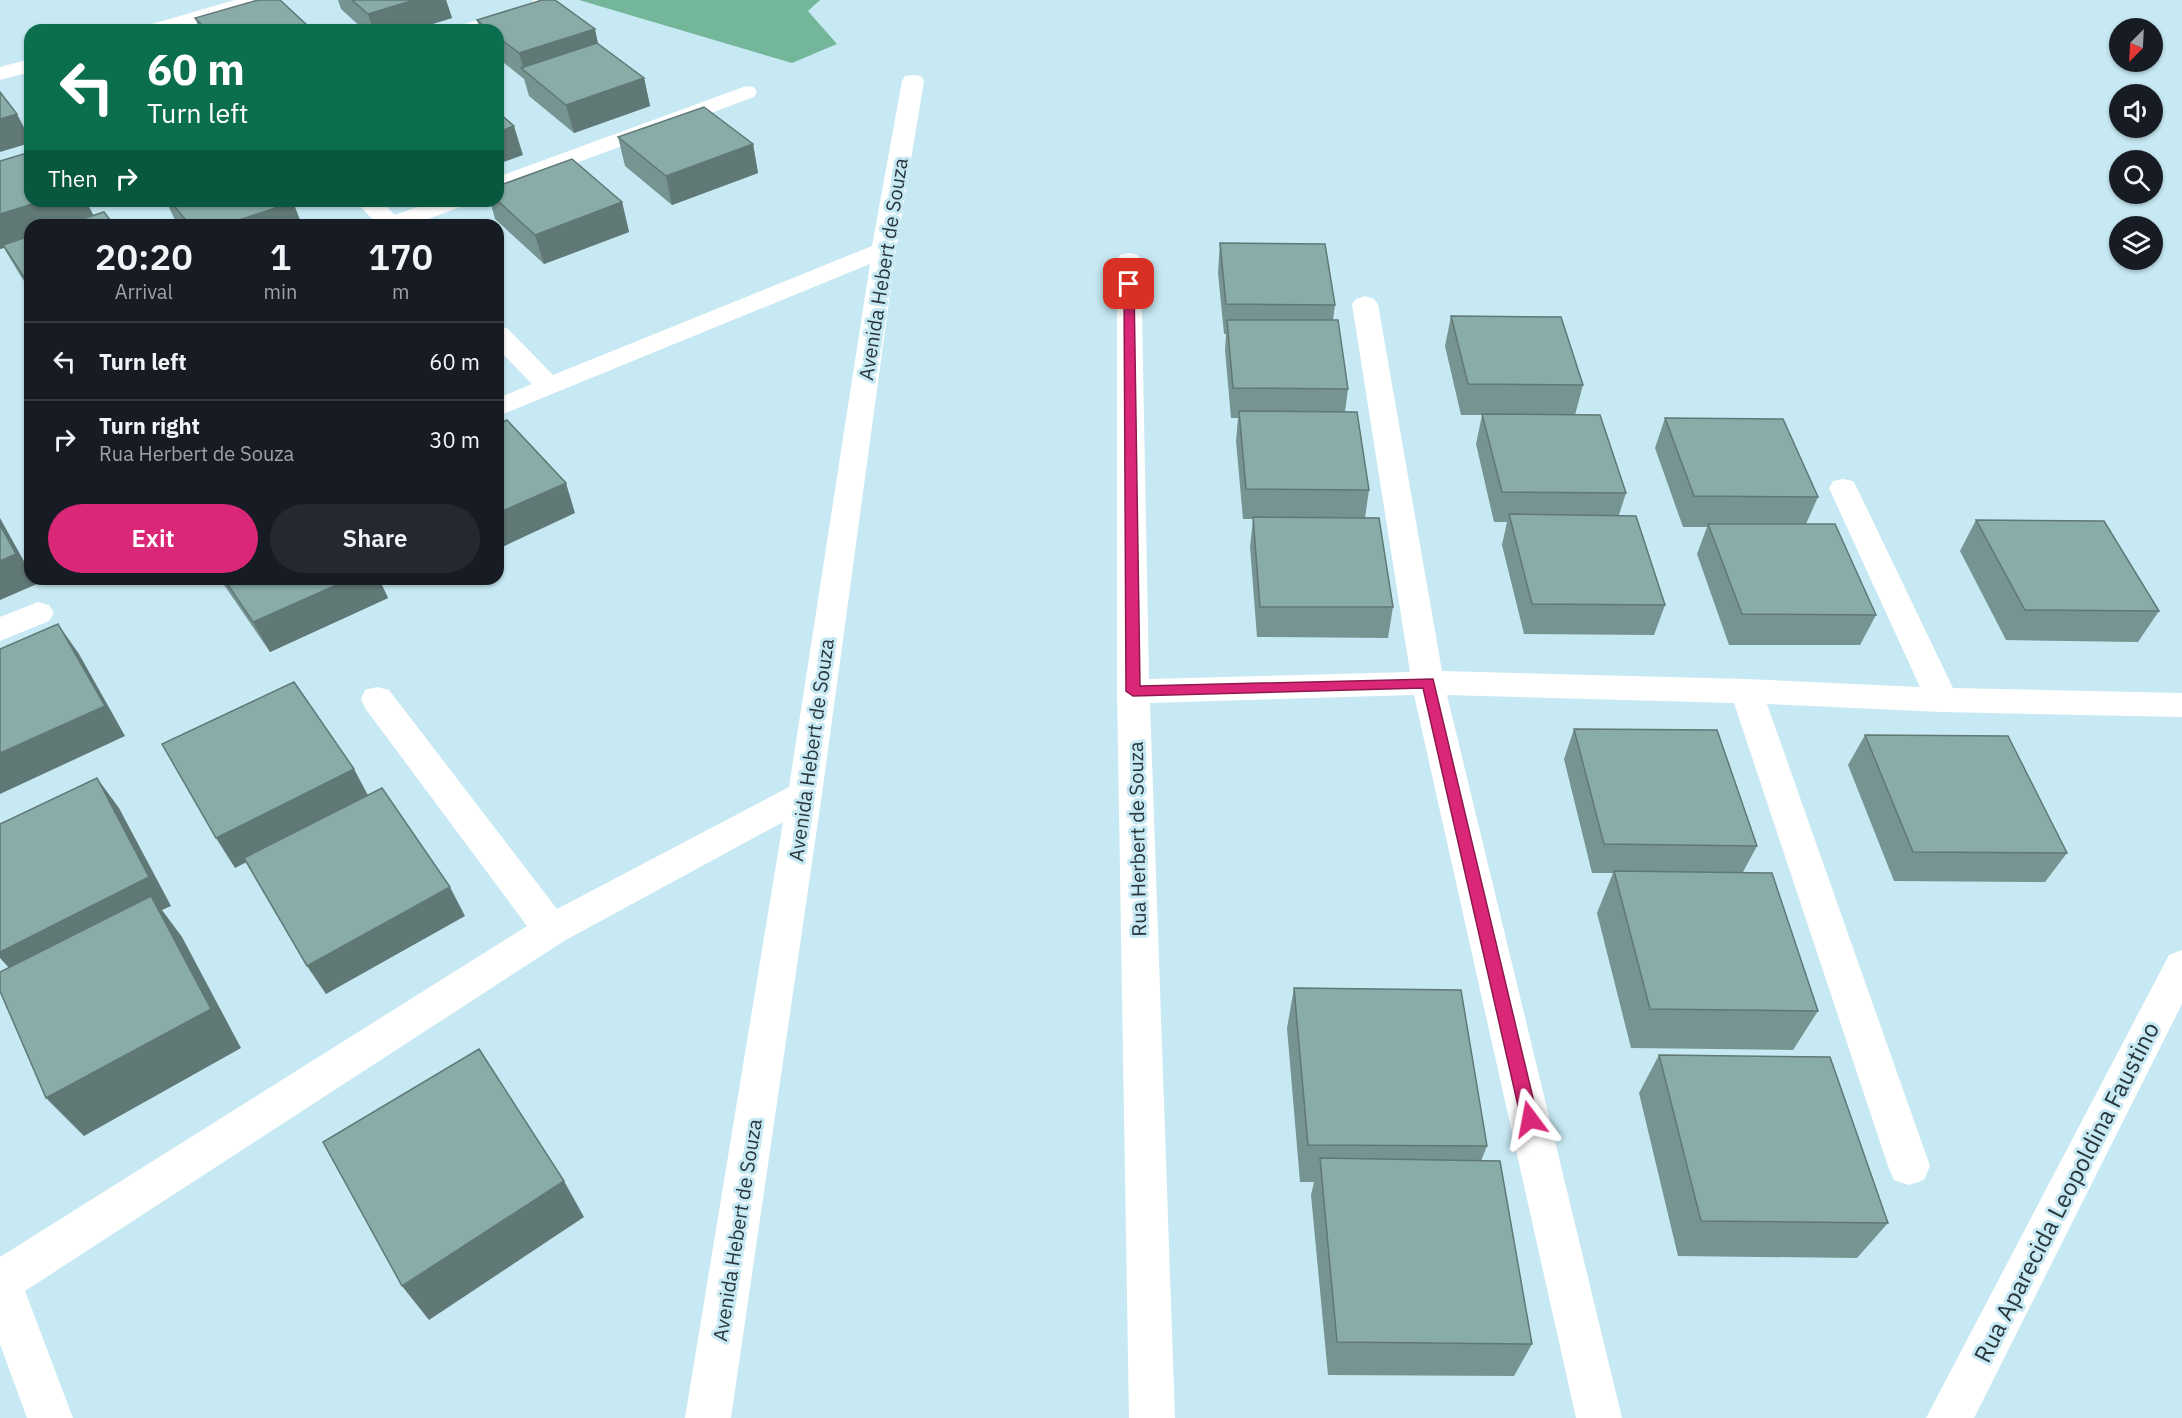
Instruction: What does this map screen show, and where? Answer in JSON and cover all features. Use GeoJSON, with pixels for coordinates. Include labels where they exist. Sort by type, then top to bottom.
{"type":"FeatureCollection","features":[{"type":"Feature","properties":{"kind":"street"},"geometry":{"type":"LineString","coordinates":[[173,24],[257,0]]}},
{"type":"Feature","properties":{"kind":"street"},"geometry":{"type":"LineString","coordinates":[[485,24],[534,9],[548,0]]}},
{"type":"Feature","properties":{"kind":"street"},"geometry":{"type":"LineString","coordinates":[[0,74],[24,67]]}},
{"type":"Feature","properties":{"kind":"street","name":"Avenida Hebert de Souza"},"geometry":{"type":"LineString","coordinates":[[708,1418],[805,794],[884,250],[913,81]]}},
{"type":"Feature","properties":{"kind":"street"},"geometry":{"type":"LineString","coordinates":[[504,183],[746,92]]}},
{"type":"Feature","properties":{"kind":"street"},"geometry":{"type":"LineString","coordinates":[[373,207],[385,219]]}},
{"type":"Feature","properties":{"kind":"street"},"geometry":{"type":"LineString","coordinates":[[407,219],[439,207]]}},
{"type":"Feature","properties":{"kind":"street"},"geometry":{"type":"LineString","coordinates":[[504,406],[757,300],[884,250]]}},
{"type":"Feature","properties":{"kind":"street","name":"Rua Herbert de Souza"},"geometry":{"type":"LineString","coordinates":[[1129,260],[1133,691],[1152,1418]]}},
{"type":"Feature","properties":{"kind":"street"},"geometry":{"type":"LineString","coordinates":[[1365,304],[1428,682],[1599,1418]]}},
{"type":"Feature","properties":{"kind":"street"},"geometry":{"type":"LineString","coordinates":[[504,340],[550,387]]}},
{"type":"Feature","properties":{"kind":"street"},"geometry":{"type":"LineString","coordinates":[[1843,488],[1942,700]]}},
{"type":"Feature","properties":{"kind":"street"},"geometry":{"type":"LineString","coordinates":[[0,630],[38,613]]}},
{"type":"Feature","properties":{"kind":"street"},"geometry":{"type":"LineString","coordinates":[[1133,691],[1428,682],[1746,691],[1942,700],[2182,705]]}},
{"type":"Feature","properties":{"kind":"street"},"geometry":{"type":"LineString","coordinates":[[1746,691],[1909,1166]]}},
{"type":"Feature","properties":{"kind":"street"},"geometry":{"type":"LineString","coordinates":[[377,699],[550,930]]}},
{"type":"Feature","properties":{"kind":"street"},"geometry":{"type":"LineString","coordinates":[[50,1418],[0,1283],[550,930],[805,794]]}},
{"type":"Feature","properties":{"kind":"street","name":"Rua Aparecida Leopoldina Faustino"},"geometry":{"type":"LineString","coordinates":[[1949,1418],[2182,966]]}},
{"type":"Feature","properties":{"kind":"green space"},"geometry":{"type":"Polygon","coordinates":[[[579,0],[820,0],[808,11],[837,44],[792,63],[579,0]]]}},
{"type":"Feature","properties":{"kind":"building"},"geometry":{"type":"Polygon","coordinates":[[[258,0],[280,0],[306,24],[201,24],[195,18],[258,0]]]}},
{"type":"Feature","properties":{"kind":"building"},"geometry":{"type":"Polygon","coordinates":[[[352,0],[414,0],[368,14],[352,0]]]}},
{"type":"Feature","properties":{"kind":"building"},"geometry":{"type":"Polygon","coordinates":[[[542,0],[555,0],[595,29],[519,53],[504,42],[504,24],[482,24],[477,20],[542,0]]]}},
{"type":"Feature","properties":{"kind":"building"},"geometry":{"type":"Polygon","coordinates":[[[597,43],[644,78],[566,105],[521,68],[597,43]]]}},
{"type":"Feature","properties":{"kind":"building"},"geometry":{"type":"Polygon","coordinates":[[[0,92],[17,114],[0,119],[0,92]]]}},
{"type":"Feature","properties":{"kind":"building"},"geometry":{"type":"Polygon","coordinates":[[[704,107],[753,144],[666,176],[618,137],[704,107]]]}},
{"type":"Feature","properties":{"kind":"building"},"geometry":{"type":"Polygon","coordinates":[[[504,117],[514,126],[504,130],[504,117]]]}},
{"type":"Feature","properties":{"kind":"building"},"geometry":{"type":"Polygon","coordinates":[[[24,154],[24,207],[0,214],[0,161],[24,154]]]}},
{"type":"Feature","properties":{"kind":"building"},"geometry":{"type":"Polygon","coordinates":[[[572,159],[622,202],[535,235],[504,207],[504,184],[572,159]]]}},
{"type":"Feature","properties":{"kind":"building"},"geometry":{"type":"Polygon","coordinates":[[[175,207],[278,207],[242,219],[185,219],[175,207]]]}},
{"type":"Feature","properties":{"kind":"building"},"geometry":{"type":"Polygon","coordinates":[[[104,212],[109,219],[82,219],[104,212]]]}},
{"type":"Feature","properties":{"kind":"building"},"geometry":{"type":"Polygon","coordinates":[[[24,238],[24,277],[3,245],[24,238]]]}},
{"type":"Feature","properties":{"kind":"building"},"geometry":{"type":"Polygon","coordinates":[[[1220,243],[1325,244],[1335,305],[1226,304],[1220,243]]]}},
{"type":"Feature","properties":{"kind":"building"},"geometry":{"type":"Polygon","coordinates":[[[1451,316],[1561,317],[1583,385],[1468,384],[1451,316]]]}},
{"type":"Feature","properties":{"kind":"building"},"geometry":{"type":"Polygon","coordinates":[[[1227,320],[1338,320],[1348,389],[1233,388],[1227,320]]]}},
{"type":"Feature","properties":{"kind":"building"},"geometry":{"type":"Polygon","coordinates":[[[1239,411],[1357,412],[1369,490],[1246,489],[1239,411]]]}},
{"type":"Feature","properties":{"kind":"building"},"geometry":{"type":"Polygon","coordinates":[[[1482,414],[1600,415],[1626,493],[1502,492],[1482,414]]]}},
{"type":"Feature","properties":{"kind":"building"},"geometry":{"type":"Polygon","coordinates":[[[1665,418],[1783,419],[1818,497],[1694,496],[1665,418]]]}},
{"type":"Feature","properties":{"kind":"building"},"geometry":{"type":"Polygon","coordinates":[[[507,420],[566,483],[504,510],[504,421],[507,420]]]}},
{"type":"Feature","properties":{"kind":"building"},"geometry":{"type":"Polygon","coordinates":[[[1509,514],[1636,516],[1665,605],[1532,604],[1509,514]]]}},
{"type":"Feature","properties":{"kind":"building"},"geometry":{"type":"Polygon","coordinates":[[[1253,517],[1379,518],[1393,607],[1260,607],[1253,517]]]}},
{"type":"Feature","properties":{"kind":"building"},"geometry":{"type":"Polygon","coordinates":[[[1976,520],[2104,521],[2159,611],[2025,610],[1976,520]]]}},
{"type":"Feature","properties":{"kind":"building"},"geometry":{"type":"Polygon","coordinates":[[[1708,524],[1835,524],[1876,615],[1742,614],[1708,524]]]}},
{"type":"Feature","properties":{"kind":"building"},"geometry":{"type":"Polygon","coordinates":[[[0,525],[16,554],[0,561],[0,525]]]}},
{"type":"Feature","properties":{"kind":"building"},"geometry":{"type":"Polygon","coordinates":[[[228,585],[336,585],[253,622],[228,585]]]}},
{"type":"Feature","properties":{"kind":"building"},"geometry":{"type":"Polygon","coordinates":[[[58,624],[105,706],[0,753],[0,649],[58,624]]]}},
{"type":"Feature","properties":{"kind":"building"},"geometry":{"type":"Polygon","coordinates":[[[294,682],[354,769],[216,838],[162,744],[294,682]]]}},
{"type":"Feature","properties":{"kind":"building"},"geometry":{"type":"Polygon","coordinates":[[[1574,729],[1717,730],[1757,846],[1604,844],[1574,729]]]}},
{"type":"Feature","properties":{"kind":"building"},"geometry":{"type":"Polygon","coordinates":[[[1865,735],[2008,736],[2067,853],[1913,852],[1865,735]]]}},
{"type":"Feature","properties":{"kind":"building"},"geometry":{"type":"Polygon","coordinates":[[[97,778],[149,877],[0,952],[0,824],[97,778]]]}},
{"type":"Feature","properties":{"kind":"building"},"geometry":{"type":"Polygon","coordinates":[[[382,788],[450,887],[307,966],[244,858],[382,788]]]}},
{"type":"Feature","properties":{"kind":"building"},"geometry":{"type":"Polygon","coordinates":[[[1614,871],[1772,873],[1818,1011],[1650,1009],[1614,871]]]}},
{"type":"Feature","properties":{"kind":"building"},"geometry":{"type":"Polygon","coordinates":[[[151,896],[211,1009],[46,1098],[0,991],[0,972],[151,896]]]}},
{"type":"Feature","properties":{"kind":"building"},"geometry":{"type":"Polygon","coordinates":[[[1294,988],[1461,990],[1487,1146],[1308,1145],[1294,988]]]}},
{"type":"Feature","properties":{"kind":"building"},"geometry":{"type":"Polygon","coordinates":[[[479,1049],[564,1181],[402,1286],[323,1142],[479,1049]]]}},
{"type":"Feature","properties":{"kind":"building"},"geometry":{"type":"Polygon","coordinates":[[[1659,1055],[1830,1057],[1888,1223],[1701,1221],[1659,1055]]]}},
{"type":"Feature","properties":{"kind":"building"},"geometry":{"type":"Polygon","coordinates":[[[1320,1158],[1500,1161],[1532,1344],[1337,1342],[1320,1158]]]}},
{"type":"Feature","properties":{"kind":"route"},"geometry":{"type":"LineString","coordinates":[[1129,284],[1133,691],[1428,682],[1530,1119]]}}]}
